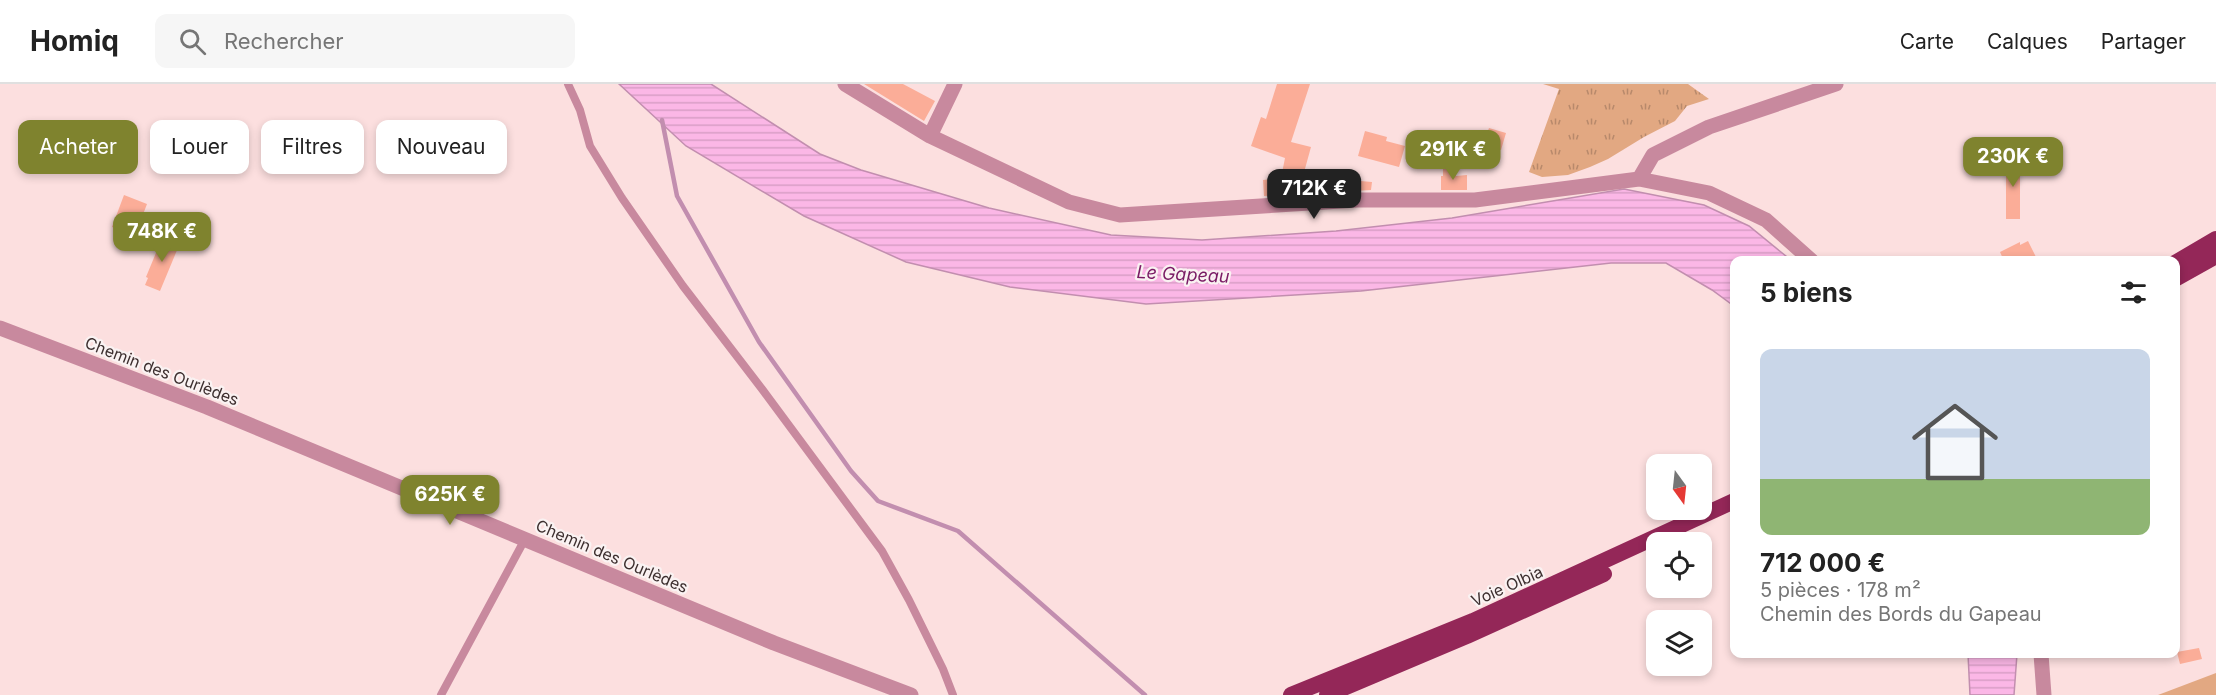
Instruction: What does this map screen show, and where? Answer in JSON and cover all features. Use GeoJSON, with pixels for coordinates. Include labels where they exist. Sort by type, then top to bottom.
{"type":"FeatureCollection","features":[{"type":"Feature","properties":{"kind":"highway"},"geometry":{"type":"LineString","coordinates":[[2180,260],[2216,240]]}},
{"type":"Feature","properties":{"kind":"highway"},"geometry":{"type":"LineString","coordinates":[[2180,276],[2216,256]]}},
{"type":"Feature","properties":{"kind":"highway","name":"Voie Olbia"},"geometry":{"type":"LineString","coordinates":[[1291,695],[1473,621],[1730,503]]}},
{"type":"Feature","properties":{"kind":"highway"},"geometry":{"type":"LineString","coordinates":[[1695,532],[1730,516]]}},
{"type":"Feature","properties":{"kind":"highway","name":"Voie Olbia"},"geometry":{"type":"LineString","coordinates":[[1327,695],[1467,636],[1646,555]]}},
{"type":"Feature","properties":{"kind":"street"},"geometry":{"type":"LineString","coordinates":[[845,84],[930,136],[1069,202],[1120,215],[1357,200],[1475,200],[1639,179],[1709,193],[1766,220],[1806,256]]}},
{"type":"Feature","properties":{"kind":"street"},"geometry":{"type":"LineString","coordinates":[[930,136],[955,84]]}},
{"type":"Feature","properties":{"kind":"street"},"geometry":{"type":"LineString","coordinates":[[1639,179],[1653,155],[1709,127],[1836,84]]}},
{"type":"Feature","properties":{"kind":"street","name":"Chemin des Ourlèdes"},"geometry":{"type":"LineString","coordinates":[[0,328],[207,407],[774,643],[911,695]]}},
{"type":"Feature","properties":{"kind":"street"},"geometry":{"type":"LineString","coordinates":[[2041,658],[2044,695]]}},
{"type":"Feature","properties":{"kind":"lane"},"geometry":{"type":"LineString","coordinates":[[568,84],[580,110],[590,146],[622,198],[683,286],[762,388],[882,551],[914,610],[953,695]]}},
{"type":"Feature","properties":{"kind":"lane"},"geometry":{"type":"LineString","coordinates":[[441,695],[525,540]]}},
{"type":"Feature","properties":{"kind":"green space"},"geometry":{"type":"Polygon","coordinates":[[[1543,84],[1688,84],[1709,99],[1687,106],[1675,121],[1608,159],[1568,175],[1542,177],[1529,172],[1559,89],[1543,84]]]}},
{"type":"Feature","properties":{"kind":"green space"},"geometry":{"type":"Polygon","coordinates":[[[2216,673],[2216,695],[2158,695],[2216,673]]]}},
{"type":"Feature","properties":{"kind":"water","name":"Le Gapeau"},"geometry":{"type":"Polygon","coordinates":[[[619,84],[711,84],[820,154],[861,170],[989,208],[1111,235],[1202,240],[1336,231],[1452,218],[1624,189],[1704,205],[1749,226],[1786,256],[1730,256],[1730,303],[1666,263],[1611,263],[1361,291],[1146,304],[1010,287],[906,262],[804,216],[686,146],[619,84]]]}},
{"type":"Feature","properties":{"kind":"water"},"geometry":{"type":"Polygon","coordinates":[[[1968,658],[2017,658],[2014,695],[1970,695],[1968,658]]]}},
{"type":"Feature","properties":{"kind":"building"},"geometry":{"type":"Polygon","coordinates":[[[864,84],[903,84],[935,101],[924,121],[864,84]]]}},
{"type":"Feature","properties":{"kind":"building"},"geometry":{"type":"Polygon","coordinates":[[[1277,84],[1310,84],[1291,142],[1311,147],[1303,176],[1372,182],[1371,190],[1264,196],[1263,180],[1281,178],[1285,158],[1251,146],[1261,117],[1266,119],[1277,84]]]}},
{"type":"Feature","properties":{"kind":"building"},"geometry":{"type":"Polygon","coordinates":[[[1489,128],[1506,133],[1501,150],[1483,145],[1489,128]]]}},
{"type":"Feature","properties":{"kind":"building"},"geometry":{"type":"Polygon","coordinates":[[[1365,131],[1387,137],[1386,141],[1405,146],[1399,167],[1358,156],[1365,131]]]}},
{"type":"Feature","properties":{"kind":"building"},"geometry":{"type":"Polygon","coordinates":[[[2020,157],[2020,219],[2006,219],[2006,158],[2020,157]]]}},
{"type":"Feature","properties":{"kind":"building"},"geometry":{"type":"Polygon","coordinates":[[[1443,169],[1456,169],[1456,176],[1467,175],[1467,190],[1441,190],[1443,169]]]}},
{"type":"Feature","properties":{"kind":"building"},"geometry":{"type":"Polygon","coordinates":[[[124,195],[147,204],[142,217],[156,222],[148,241],[112,227],[124,195]]]}},
{"type":"Feature","properties":{"kind":"building"},"geometry":{"type":"Polygon","coordinates":[[[163,236],[180,243],[160,291],[145,285],[148,278],[146,277],[163,236]]]}},
{"type":"Feature","properties":{"kind":"building"},"geometry":{"type":"Polygon","coordinates":[[[2028,241],[2036,256],[2002,256],[2000,252],[2020,242],[2020,245],[2028,241]]]}},
{"type":"Feature","properties":{"kind":"building"},"geometry":{"type":"Polygon","coordinates":[[[2199,648],[2202,659],[2180,664],[2180,651],[2199,648]]]}},
{"type":"Feature","properties":{"kind":"waterway"},"geometry":{"type":"LineString","coordinates":[[662,120],[677,196],[759,342],[851,471],[878,501],[958,531],[1145,695]]}}]}
